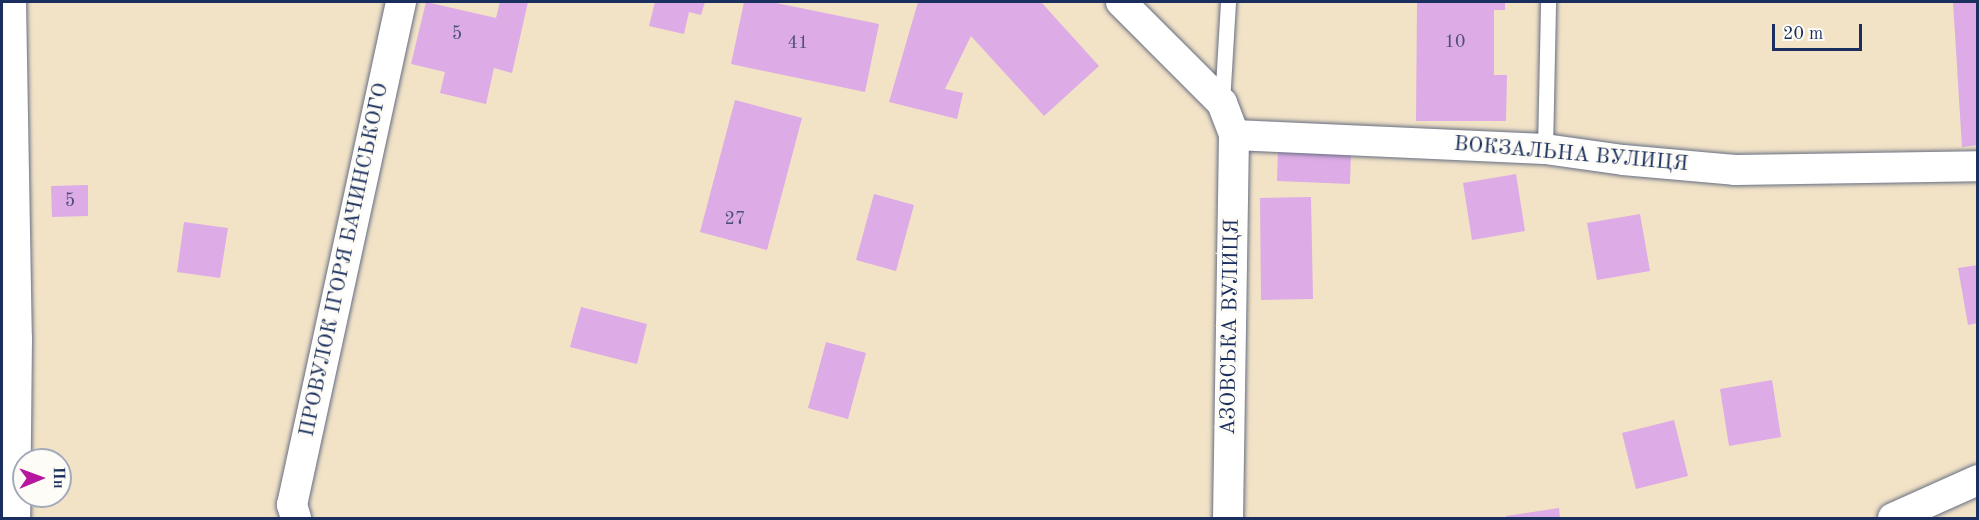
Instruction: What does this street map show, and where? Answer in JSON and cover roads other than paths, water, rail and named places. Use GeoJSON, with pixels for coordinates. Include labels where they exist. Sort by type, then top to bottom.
{"type":"FeatureCollection","features":[{"type":"Feature","properties":{"kind":"street"},"geometry":{"type":"LineString","coordinates":[[11,2],[17,338],[15,519]]}},
{"type":"Feature","properties":{"kind":"street","name":"ПРОВУЛОК ІГОРЯ БАЧИНСЬКОГО"},"geometry":{"type":"LineString","coordinates":[[296,519],[292,505],[401,2]]}},
{"type":"Feature","properties":{"kind":"street"},"geometry":{"type":"LineString","coordinates":[[1121,2],[1222,103],[1234,135]]}},
{"type":"Feature","properties":{"kind":"street","name":"ВОКЗАЛЬНА ВУЛИЦЯ"},"geometry":{"type":"LineString","coordinates":[[1234,135],[1545,149],[1623,160],[1736,170],[1977,166]]}},
{"type":"Feature","properties":{"kind":"street","name":"АЗОВСЬКА ВУЛИЦЯ"},"geometry":{"type":"LineString","coordinates":[[1228,519],[1234,135]]}},
{"type":"Feature","properties":{"kind":"street"},"geometry":{"type":"LineString","coordinates":[[1893,519],[1977,480]]}},
{"type":"Feature","properties":{"kind":"lane"},"geometry":{"type":"LineString","coordinates":[[1222,103],[1228,2]]}},
{"type":"Feature","properties":{"kind":"lane"},"geometry":{"type":"LineString","coordinates":[[1545,149],[1548,2]]}}]}
